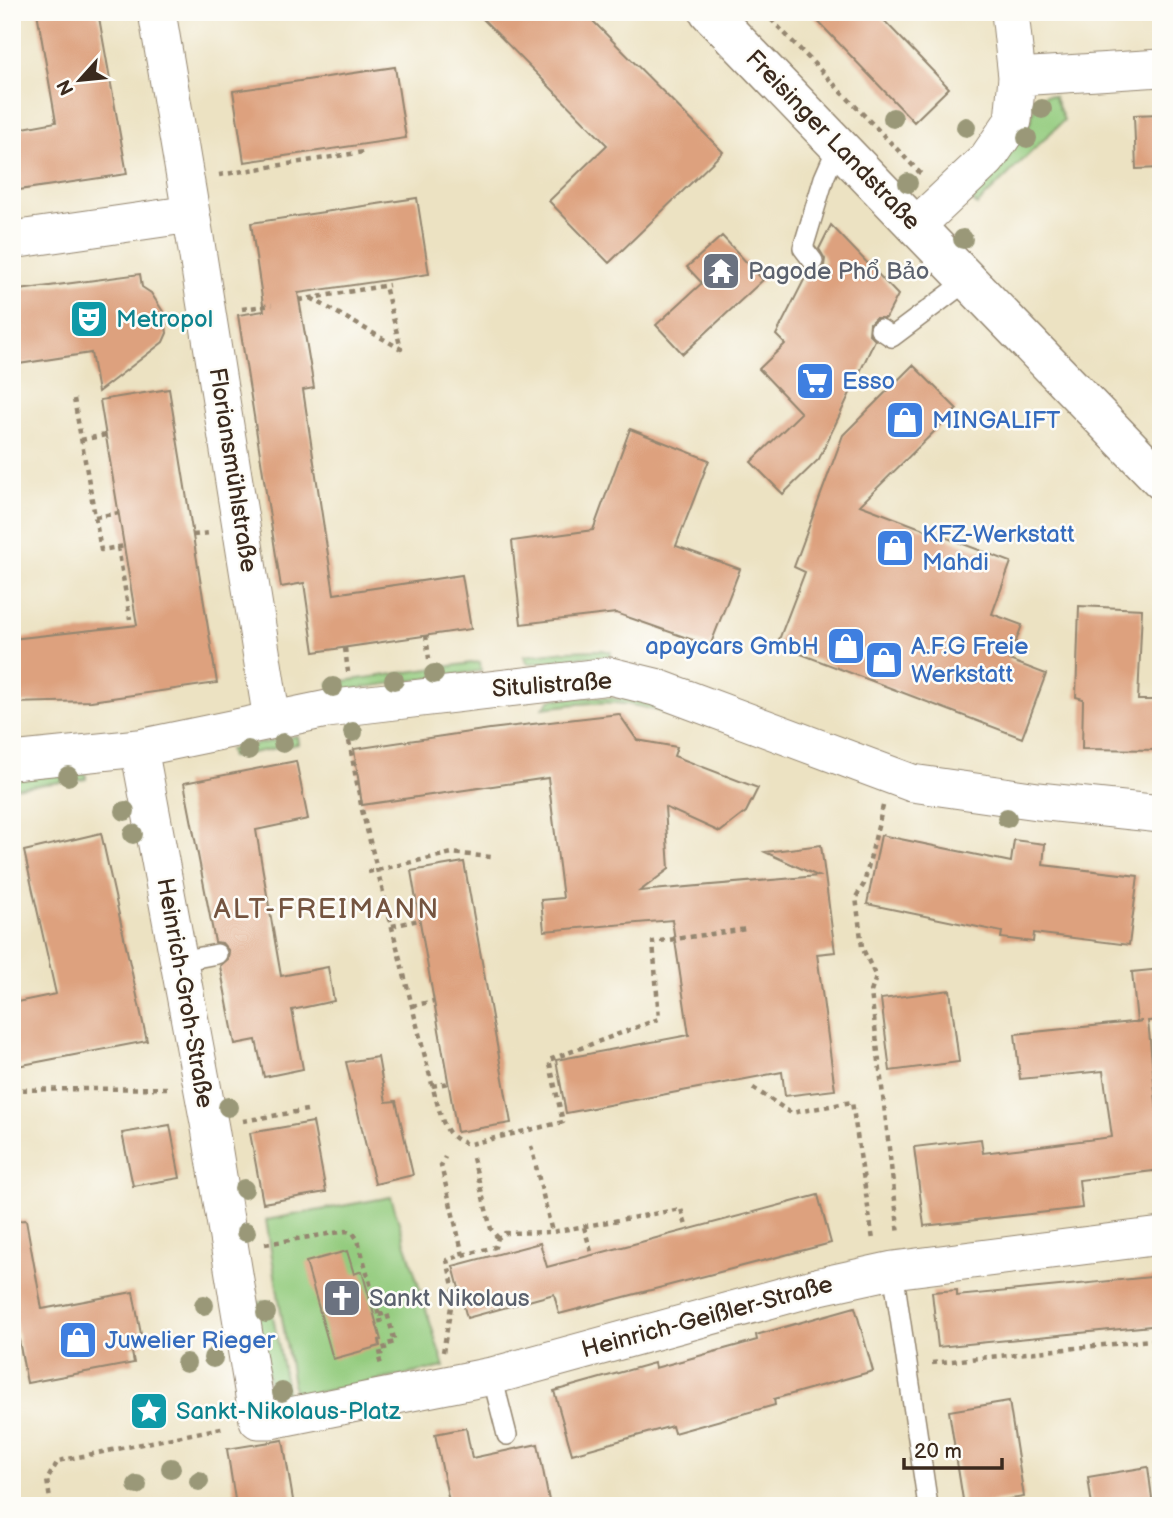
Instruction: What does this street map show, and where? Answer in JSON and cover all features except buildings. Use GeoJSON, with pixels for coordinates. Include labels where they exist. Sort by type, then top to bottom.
{"type":"FeatureCollection","features":[{"type":"Feature","properties":{"kind":"main road","name":"Freisinger Landstraße"},"geometry":{"type":"LineString","coordinates":[[709,12],[1161,480]]}},
{"type":"Feature","properties":{"kind":"street","name":"Floriansmühlstraße"},"geometry":{"type":"LineString","coordinates":[[157,12],[272,720]]}},
{"type":"Feature","properties":{"kind":"street"},"geometry":{"type":"LineString","coordinates":[[916,226],[987,159],[1013,121],[1017,77],[1010,12]]}},
{"type":"Feature","properties":{"kind":"street"},"geometry":{"type":"LineString","coordinates":[[1017,77],[1161,68]]}},
{"type":"Feature","properties":{"kind":"street"},"geometry":{"type":"LineString","coordinates":[[12,240],[188,197]]}},
{"type":"Feature","properties":{"kind":"street","name":"Situlistraße"},"geometry":{"type":"LineString","coordinates":[[12,761],[139,748],[327,709],[610,676],[655,687],[912,783],[1038,801],[1161,814]]}},
{"type":"Feature","properties":{"kind":"street","name":"Heinrich-Groh-Straße"},"geometry":{"type":"LineString","coordinates":[[139,748],[180,961],[228,1245]]}},
{"type":"Feature","properties":{"kind":"street","name":"Heinrich-Geißler-Straße"},"geometry":{"type":"LineString","coordinates":[[258,1420],[270,1420],[492,1376],[820,1286],[896,1254],[1161,1236]]}},
{"type":"Feature","properties":{"kind":"street"},"geometry":{"type":"LineString","coordinates":[[228,1245],[258,1420]]}},
{"type":"Feature","properties":{"kind":"lane"},"geometry":{"type":"LineString","coordinates":[[813,261],[803,248],[824,178],[838,146]]}},
{"type":"Feature","properties":{"kind":"lane"},"geometry":{"type":"LineString","coordinates":[[880,329],[891,337],[968,280]]}},
{"type":"Feature","properties":{"kind":"lane"},"geometry":{"type":"LineString","coordinates":[[180,961],[217,954]]}},
{"type":"Feature","properties":{"kind":"lane"},"geometry":{"type":"LineString","coordinates":[[896,1254],[907,1365],[928,1506]]}},
{"type":"Feature","properties":{"kind":"lane"},"geometry":{"type":"LineString","coordinates":[[492,1376],[507,1435]]}},
{"type":"Feature","properties":{"kind":"path"},"geometry":{"type":"LineString","coordinates":[[764,12],[945,198]]}},
{"type":"Feature","properties":{"kind":"path"},"geometry":{"type":"LineString","coordinates":[[188,197],[363,152]]}},
{"type":"Feature","properties":{"kind":"path"},"geometry":{"type":"LineString","coordinates":[[299,300],[311,298],[387,286],[401,349],[311,298]]}},
{"type":"Feature","properties":{"kind":"path"},"geometry":{"type":"LineString","coordinates":[[232,311],[272,305]]}},
{"type":"Feature","properties":{"kind":"path"},"geometry":{"type":"LineString","coordinates":[[74,399],[101,550],[125,546]]}},
{"type":"Feature","properties":{"kind":"path"},"geometry":{"type":"LineString","coordinates":[[82,440],[106,435]]}},
{"type":"Feature","properties":{"kind":"path"},"geometry":{"type":"LineString","coordinates":[[95,517],[119,513]]}},
{"type":"Feature","properties":{"kind":"path"},"geometry":{"type":"LineString","coordinates":[[118,547],[130,619]]}},
{"type":"Feature","properties":{"kind":"path"},"geometry":{"type":"LineString","coordinates":[[426,635],[429,659]]}},
{"type":"Feature","properties":{"kind":"path"},"geometry":{"type":"LineString","coordinates":[[345,648],[348,673]]}},
{"type":"Feature","properties":{"kind":"path"},"geometry":{"type":"LineString","coordinates":[[349,741],[362,810],[432,1086],[445,1127],[452,1138],[459,1142],[470,1144],[563,1122],[549,1060],[659,1019],[653,942],[747,929]]}},
{"type":"Feature","properties":{"kind":"path"},"geometry":{"type":"LineString","coordinates":[[884,804],[864,884],[856,897],[862,947],[876,977],[871,992],[896,1254]]}},
{"type":"Feature","properties":{"kind":"path"},"geometry":{"type":"LineString","coordinates":[[368,872],[452,853],[491,857]]}},
{"type":"Feature","properties":{"kind":"path"},"geometry":{"type":"LineString","coordinates":[[392,926],[419,920]]}},
{"type":"Feature","properties":{"kind":"path"},"geometry":{"type":"LineString","coordinates":[[412,1006],[434,1001]]}},
{"type":"Feature","properties":{"kind":"path"},"geometry":{"type":"LineString","coordinates":[[432,1086],[449,1083]]}},
{"type":"Feature","properties":{"kind":"path"},"geometry":{"type":"LineString","coordinates":[[12,1090],[179,1088]]}},
{"type":"Feature","properties":{"kind":"path"},"geometry":{"type":"LineString","coordinates":[[753,1088],[791,1113],[852,1102],[870,1223]]}},
{"type":"Feature","properties":{"kind":"path"},"geometry":{"type":"LineString","coordinates":[[248,1120],[307,1110]]}},
{"type":"Feature","properties":{"kind":"path"},"geometry":{"type":"LineString","coordinates":[[531,1146],[552,1232]]}},
{"type":"Feature","properties":{"kind":"path"},"geometry":{"type":"LineString","coordinates":[[445,1157],[440,1166],[463,1255]]}},
{"type":"Feature","properties":{"kind":"path"},"geometry":{"type":"LineString","coordinates":[[473,1158],[491,1229],[498,1238]]}},
{"type":"Feature","properties":{"kind":"path"},"geometry":{"type":"LineString","coordinates":[[498,1254],[495,1247],[498,1238],[505,1233],[552,1232],[681,1209],[687,1229]]}},
{"type":"Feature","properties":{"kind":"path"},"geometry":{"type":"LineString","coordinates":[[584,1227],[592,1255]]}},
{"type":"Feature","properties":{"kind":"path"},"geometry":{"type":"LineString","coordinates":[[228,1245],[347,1231],[353,1233],[358,1240],[381,1323]]}},
{"type":"Feature","properties":{"kind":"path"},"geometry":{"type":"LineString","coordinates":[[443,1353],[454,1290],[447,1259],[495,1247]]}},
{"type":"Feature","properties":{"kind":"path"},"geometry":{"type":"LineString","coordinates":[[379,1315],[387,1313],[395,1342],[384,1345],[386,1352],[378,1354],[382,1367]]}},
{"type":"Feature","properties":{"kind":"path"},"geometry":{"type":"LineString","coordinates":[[907,1365],[1161,1339]]}},
{"type":"Feature","properties":{"kind":"path"},"geometry":{"type":"LineString","coordinates":[[51,1506],[47,1480],[58,1461],[258,1420]]}},
{"type":"Feature","properties":{"kind":"green space"},"geometry":{"type":"Polygon","coordinates":[[[1046,95],[1054,96],[1064,120],[977,205],[970,198],[1031,121],[1037,103],[1046,95]]]}},
{"type":"Feature","properties":{"kind":"green space"},"geometry":{"type":"Polygon","coordinates":[[[566,651],[611,652],[610,657],[580,657],[528,664],[524,656],[566,651]]]}},
{"type":"Feature","properties":{"kind":"green space"},"geometry":{"type":"Polygon","coordinates":[[[480,662],[481,671],[331,692],[329,683],[480,662]]]}},
{"type":"Feature","properties":{"kind":"green space"},"geometry":{"type":"Polygon","coordinates":[[[551,699],[632,699],[679,709],[676,717],[625,704],[578,704],[543,708],[551,699]]]}},
{"type":"Feature","properties":{"kind":"green space"},"geometry":{"type":"Polygon","coordinates":[[[297,736],[298,744],[231,757],[229,750],[297,736]]]}},
{"type":"Feature","properties":{"kind":"green space"},"geometry":{"type":"Polygon","coordinates":[[[72,771],[86,774],[86,779],[12,788],[12,779],[72,771]]]}},
{"type":"Feature","properties":{"kind":"green space"},"geometry":{"type":"Polygon","coordinates":[[[391,1197],[444,1367],[295,1397],[266,1220],[391,1197]]]}},
{"type":"Feature","properties":{"kind":"green space"},"geometry":{"type":"Polygon","coordinates":[[[270,1301],[289,1400],[273,1403],[254,1303],[270,1301]]]}},
{"type":"Feature","properties":{"kind":"place","name":"Pagode Phổ Bảo"},"geometry":{"type":"Point","coordinates":[721,271]}},
{"type":"Feature","properties":{"kind":"place","name":"Metropol"},"geometry":{"type":"Point","coordinates":[89,319]}},
{"type":"Feature","properties":{"kind":"place","name":"Esso"},"geometry":{"type":"Point","coordinates":[815,381]}},
{"type":"Feature","properties":{"kind":"place","name":"MINGALIFT"},"geometry":{"type":"Point","coordinates":[905,420]}},
{"type":"Feature","properties":{"kind":"place","name":"KFZ-Werkstatt Mahdi"},"geometry":{"type":"Point","coordinates":[895,548]}},
{"type":"Feature","properties":{"kind":"place","name":"apaycars GmbH"},"geometry":{"type":"Point","coordinates":[846,646]}},
{"type":"Feature","properties":{"kind":"place","name":"A.F.G Freie Werkstatt"},"geometry":{"type":"Point","coordinates":[884,660]}},
{"type":"Feature","properties":{"kind":"place","name":"Sankt Nikolaus"},"geometry":{"type":"Point","coordinates":[342,1298]}},
{"type":"Feature","properties":{"kind":"place","name":"Juwelier Rieger"},"geometry":{"type":"Point","coordinates":[78,1340]}},
{"type":"Feature","properties":{"kind":"place","name":"Sankt-Nikolaus-Platz"},"geometry":{"type":"Point","coordinates":[149,1411]}},
{"type":"Feature","properties":{"kind":"district","name":"ALT-FREIMANN"},"geometry":{"type":"Point","coordinates":[327,909]}}]}
